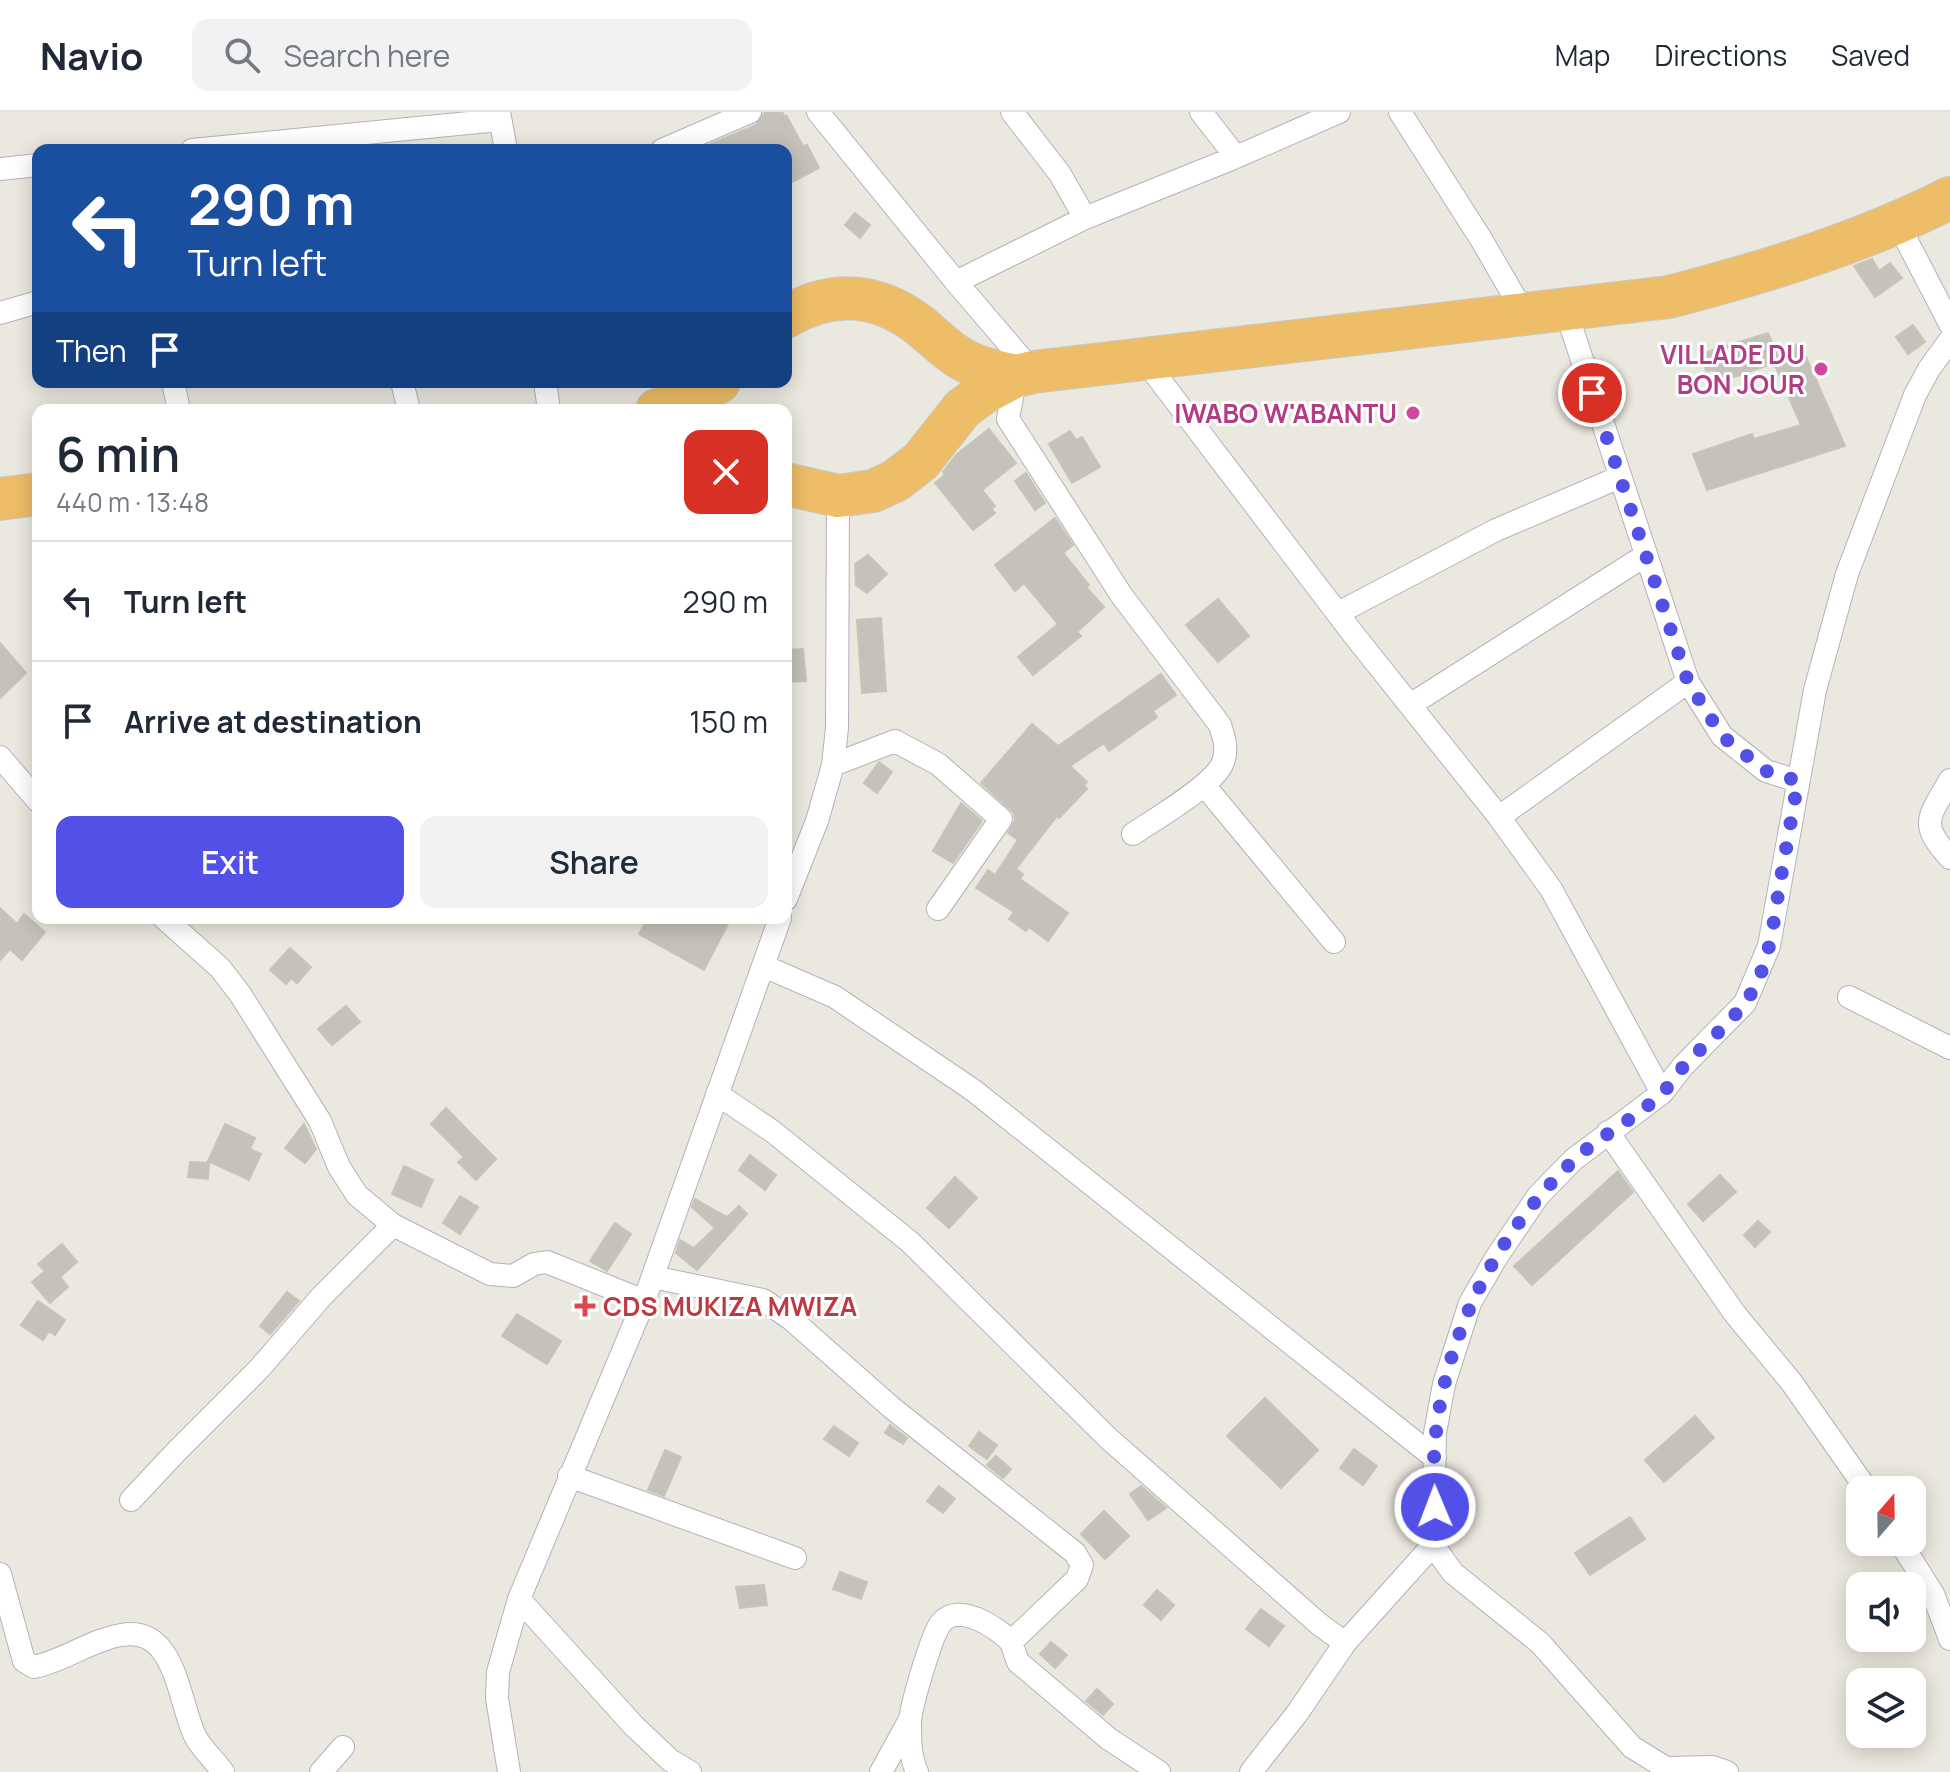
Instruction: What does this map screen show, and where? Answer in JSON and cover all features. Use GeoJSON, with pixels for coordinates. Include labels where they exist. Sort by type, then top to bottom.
{"type":"FeatureCollection","features":[{"type":"Feature","properties":{"kind":"highway"},"geometry":{"type":"LineString","coordinates":[[792,487],[838,496],[873,491],[895,481],[921,461],[962,409],[982,394],[1024,374],[1525,315],[1683,293],[1754,275],[1898,224],[1950,198]]}},
{"type":"Feature","properties":{"kind":"highway"},"geometry":{"type":"LineString","coordinates":[[792,313],[806,305],[830,298],[859,298],[904,315],[967,362],[1024,374]]}},
{"type":"Feature","properties":{"kind":"highway"},"geometry":{"type":"LineString","coordinates":[[674,404],[708,388]]}},
{"type":"Feature","properties":{"kind":"highway"},"geometry":{"type":"LineString","coordinates":[[0,499],[32,495]]}},
{"type":"Feature","properties":{"kind":"street"},"geometry":{"type":"LineString","coordinates":[[676,144],[750,112]]}},
{"type":"Feature","properties":{"kind":"street"},"geometry":{"type":"LineString","coordinates":[[818,112],[956,282],[1024,374],[1008,419],[1122,596],[1220,725],[1226,745],[1222,766],[1204,785],[1133,834]]}},
{"type":"Feature","properties":{"kind":"street"},"geometry":{"type":"LineString","coordinates":[[1012,112],[1060,174],[1085,218]]}},
{"type":"Feature","properties":{"kind":"street"},"geometry":{"type":"LineString","coordinates":[[1201,112],[1236,157]]}},
{"type":"Feature","properties":{"kind":"street"},"geometry":{"type":"LineString","coordinates":[[956,282],[1085,218],[1339,112]]}},
{"type":"Feature","properties":{"kind":"street"},"geometry":{"type":"LineString","coordinates":[[1400,112],[1525,315]]}},
{"type":"Feature","properties":{"kind":"street"},"geometry":{"type":"LineString","coordinates":[[318,144],[499,116],[505,144]]}},
{"type":"Feature","properties":{"kind":"street"},"geometry":{"type":"LineString","coordinates":[[0,169],[32,166]]}},
{"type":"Feature","properties":{"kind":"street"},"geometry":{"type":"LineString","coordinates":[[1898,224],[1950,324]]}},
{"type":"Feature","properties":{"kind":"street"},"geometry":{"type":"LineString","coordinates":[[0,313],[32,304]]}},
{"type":"Feature","properties":{"kind":"street"},"geometry":{"type":"LineString","coordinates":[[1565,308],[1688,682],[1722,736],[1766,771],[1798,781]]}},
{"type":"Feature","properties":{"kind":"street"},"geometry":{"type":"LineString","coordinates":[[1717,1770],[1666,1768],[1632,1747],[1540,1643],[1453,1573],[1433,1545],[1435,1433],[1444,1384],[1470,1303],[1538,1196],[1573,1160],[1662,1093],[1683,1066],[1745,1003],[1759,975],[1769,946],[1815,690],[1847,574],[1915,395],[1950,340]]}},
{"type":"Feature","properties":{"kind":"street"},"geometry":{"type":"LineString","coordinates":[[1143,358],[1499,817],[1551,889],[1662,1093]]}},
{"type":"Feature","properties":{"kind":"street"},"geometry":{"type":"LineString","coordinates":[[1338,613],[1496,530],[1620,477]]}},
{"type":"Feature","properties":{"kind":"street"},"geometry":{"type":"LineString","coordinates":[[792,866],[817,821],[833,765],[837,728],[838,496]]}},
{"type":"Feature","properties":{"kind":"street"},"geometry":{"type":"LineString","coordinates":[[1410,705],[1646,555]]}},
{"type":"Feature","properties":{"kind":"street"},"geometry":{"type":"LineString","coordinates":[[1499,817],[1688,682]]}},
{"type":"Feature","properties":{"kind":"street"},"geometry":{"type":"LineString","coordinates":[[833,765],[895,741],[938,764],[1001,819],[938,909]]}},
{"type":"Feature","properties":{"kind":"street"},"geometry":{"type":"LineString","coordinates":[[0,757],[32,794]]}},
{"type":"Feature","properties":{"kind":"street"},"geometry":{"type":"LineString","coordinates":[[1950,780],[1930,820],[1930,836],[1950,858]]}},
{"type":"Feature","properties":{"kind":"street"},"geometry":{"type":"LineString","coordinates":[[1204,785],[1334,942]]}},
{"type":"Feature","properties":{"kind":"street"},"geometry":{"type":"LineString","coordinates":[[171,924],[220,968],[240,994],[320,1121],[357,1195],[393,1225],[490,1274],[513,1276],[534,1264],[547,1262],[644,1301]]}},
{"type":"Feature","properties":{"kind":"street"},"geometry":{"type":"LineString","coordinates":[[509,1772],[497,1698],[498,1672],[519,1599],[644,1301],[778,924]]}},
{"type":"Feature","properties":{"kind":"street"},"geometry":{"type":"LineString","coordinates":[[764,966],[835,997],[973,1090],[1435,1458]]}},
{"type":"Feature","properties":{"kind":"street"},"geometry":{"type":"LineString","coordinates":[[1849,997],[1950,1048]]}},
{"type":"Feature","properties":{"kind":"street"},"geometry":{"type":"LineString","coordinates":[[717,1094],[772,1131],[910,1242],[1108,1438],[1319,1624],[1345,1643]]}},
{"type":"Feature","properties":{"kind":"street"},"geometry":{"type":"LineString","coordinates":[[1608,1132],[1735,1314],[1792,1383],[1857,1476]]}},
{"type":"Feature","properties":{"kind":"street"},"geometry":{"type":"LineString","coordinates":[[131,1500],[259,1369],[322,1296],[393,1225]]}},
{"type":"Feature","properties":{"kind":"street"},"geometry":{"type":"LineString","coordinates":[[653,1277],[763,1300],[791,1319],[892,1408],[1075,1553],[1082,1565],[1077,1579],[1011,1642]]}},
{"type":"Feature","properties":{"kind":"street"},"geometry":{"type":"LineString","coordinates":[[569,1476],[795,1558]]}},
{"type":"Feature","properties":{"kind":"street"},"geometry":{"type":"LineString","coordinates":[[1251,1772],[1298,1712],[1345,1643],[1433,1545]]}},
{"type":"Feature","properties":{"kind":"street"},"geometry":{"type":"LineString","coordinates":[[1909,1556],[1933,1594],[1950,1639]]}},
{"type":"Feature","properties":{"kind":"street"},"geometry":{"type":"LineString","coordinates":[[0,1574],[24,1661],[34,1667],[117,1635],[134,1633],[150,1639],[166,1654],[197,1739],[223,1772]]}},
{"type":"Feature","properties":{"kind":"street"},"geometry":{"type":"LineString","coordinates":[[519,1599],[634,1726],[670,1760],[690,1772]]}},
{"type":"Feature","properties":{"kind":"street"},"geometry":{"type":"LineString","coordinates":[[881,1772],[910,1720],[932,1642],[942,1621],[953,1615],[975,1618],[996,1626],[1011,1642],[1018,1662],[1109,1739],[1159,1772]]}},
{"type":"Feature","properties":{"kind":"street"},"geometry":{"type":"LineString","coordinates":[[910,1720],[912,1759],[917,1772]]}},
{"type":"Feature","properties":{"kind":"street"},"geometry":{"type":"LineString","coordinates":[[321,1772],[343,1747]]}},
{"type":"Feature","properties":{"kind":"building"},"geometry":{"type":"Polygon","coordinates":[[[765,112],[782,112],[803,146],[807,145],[819,168],[792,182],[792,144],[711,144],[756,125],[765,112]]]}},
{"type":"Feature","properties":{"kind":"building"},"geometry":{"type":"Polygon","coordinates":[[[855,213],[870,225],[860,238],[845,225],[855,213]]]}},
{"type":"Feature","properties":{"kind":"building"},"geometry":{"type":"Polygon","coordinates":[[[1872,259],[1879,271],[1890,263],[1902,278],[1875,297],[1854,266],[1872,259]]]}},
{"type":"Feature","properties":{"kind":"building"},"geometry":{"type":"Polygon","coordinates":[[[1913,325],[1925,342],[1908,354],[1896,337],[1913,325]]]}},
{"type":"Feature","properties":{"kind":"building"},"geometry":{"type":"Polygon","coordinates":[[[1768,333],[1778,356],[1800,343],[1845,446],[1707,490],[1693,454],[1752,434],[1754,439],[1801,425],[1774,363],[1720,382],[1714,370],[1706,371],[1701,354],[1768,333]]]}},
{"type":"Feature","properties":{"kind":"building"},"geometry":{"type":"Polygon","coordinates":[[[989,429],[1016,463],[982,490],[995,506],[992,509],[995,513],[973,530],[935,483],[945,475],[943,472],[957,454],[989,429]]]}},
{"type":"Feature","properties":{"kind":"building"},"geometry":{"type":"Polygon","coordinates":[[[1070,431],[1076,440],[1082,437],[1100,467],[1072,483],[1049,444],[1070,431]]]}},
{"type":"Feature","properties":{"kind":"building"},"geometry":{"type":"Polygon","coordinates":[[[1026,473],[1045,503],[1035,510],[1015,481],[1026,473]]]}},
{"type":"Feature","properties":{"kind":"building"},"geometry":{"type":"Polygon","coordinates":[[[1055,518],[1073,545],[1063,553],[1104,607],[1077,632],[1081,636],[1033,675],[1018,657],[1058,624],[1024,583],[1015,591],[995,565],[1055,518]]]}},
{"type":"Feature","properties":{"kind":"building"},"geometry":{"type":"Polygon","coordinates":[[[868,555],[887,574],[867,593],[856,585],[855,564],[868,555]]]}},
{"type":"Feature","properties":{"kind":"building"},"geometry":{"type":"Polygon","coordinates":[[[1218,599],[1249,636],[1218,662],[1186,625],[1218,599]]]}},
{"type":"Feature","properties":{"kind":"building"},"geometry":{"type":"Polygon","coordinates":[[[881,618],[886,691],[862,693],[857,620],[881,618]]]}},
{"type":"Feature","properties":{"kind":"building"},"geometry":{"type":"Polygon","coordinates":[[[0,643],[26,673],[0,698],[0,643]]]}},
{"type":"Feature","properties":{"kind":"building"},"geometry":{"type":"Polygon","coordinates":[[[803,649],[806,681],[792,682],[792,650],[803,649]]]}},
{"type":"Feature","properties":{"kind":"building"},"geometry":{"type":"Polygon","coordinates":[[[1161,674],[1176,695],[1153,711],[1157,717],[1109,751],[1104,743],[1070,766],[1087,782],[1084,785],[1087,789],[1059,818],[1057,816],[1016,869],[1023,874],[1020,879],[1068,913],[1048,941],[1029,927],[1026,931],[1009,919],[1014,912],[976,888],[988,870],[995,875],[1018,840],[1008,833],[1015,821],[1014,813],[981,783],[1032,724],[1058,746],[1161,674]]]}},
{"type":"Feature","properties":{"kind":"building"},"geometry":{"type":"Polygon","coordinates":[[[879,762],[892,772],[877,793],[864,783],[879,762]]]}},
{"type":"Feature","properties":{"kind":"building"},"geometry":{"type":"Polygon","coordinates":[[[961,803],[982,821],[953,863],[933,851],[961,803]]]}},
{"type":"Feature","properties":{"kind":"building"},"geometry":{"type":"Polygon","coordinates":[[[0,908],[17,924],[24,914],[45,932],[22,960],[10,949],[0,960],[0,908]]]}},
{"type":"Feature","properties":{"kind":"building"},"geometry":{"type":"Polygon","coordinates":[[[645,924],[728,924],[704,970],[639,934],[645,924]]]}},
{"type":"Feature","properties":{"kind":"building"},"geometry":{"type":"Polygon","coordinates":[[[290,948],[311,967],[297,983],[291,978],[286,984],[270,970],[290,948]]]}},
{"type":"Feature","properties":{"kind":"building"},"geometry":{"type":"Polygon","coordinates":[[[346,1006],[360,1022],[332,1045],[318,1029],[346,1006]]]}},
{"type":"Feature","properties":{"kind":"building"},"geometry":{"type":"Polygon","coordinates":[[[446,1108],[496,1159],[476,1180],[458,1162],[464,1157],[431,1124],[446,1108]]]}},
{"type":"Feature","properties":{"kind":"building"},"geometry":{"type":"Polygon","coordinates":[[[225,1124],[255,1138],[250,1149],[261,1154],[249,1180],[208,1161],[225,1124]]]}},
{"type":"Feature","properties":{"kind":"building"},"geometry":{"type":"Polygon","coordinates":[[[304,1124],[316,1149],[305,1163],[285,1148],[304,1124]]]}},
{"type":"Feature","properties":{"kind":"building"},"geometry":{"type":"Polygon","coordinates":[[[750,1155],[776,1175],[765,1190],[739,1170],[750,1155]]]}},
{"type":"Feature","properties":{"kind":"building"},"geometry":{"type":"Polygon","coordinates":[[[190,1162],[209,1163],[208,1179],[188,1177],[190,1162]]]}},
{"type":"Feature","properties":{"kind":"building"},"geometry":{"type":"Polygon","coordinates":[[[404,1166],[433,1180],[421,1207],[392,1194],[404,1166]]]}},
{"type":"Feature","properties":{"kind":"building"},"geometry":{"type":"Polygon","coordinates":[[[1618,1171],[1633,1192],[1532,1285],[1514,1266],[1618,1171]]]}},
{"type":"Feature","properties":{"kind":"building"},"geometry":{"type":"Polygon","coordinates":[[[1720,1175],[1736,1192],[1703,1221],[1688,1204],[1720,1175]]]}},
{"type":"Feature","properties":{"kind":"building"},"geometry":{"type":"Polygon","coordinates":[[[955,1177],[977,1198],[949,1228],[927,1208],[955,1177]]]}},
{"type":"Feature","properties":{"kind":"building"},"geometry":{"type":"Polygon","coordinates":[[[460,1196],[478,1207],[460,1234],[443,1223],[460,1196]]]}},
{"type":"Feature","properties":{"kind":"building"},"geometry":{"type":"Polygon","coordinates":[[[695,1199],[727,1217],[739,1206],[747,1214],[697,1270],[676,1253],[680,1240],[694,1248],[715,1228],[692,1207],[695,1199]]]}},
{"type":"Feature","properties":{"kind":"building"},"geometry":{"type":"Polygon","coordinates":[[[1758,1221],[1770,1232],[1755,1247],[1744,1235],[1758,1221]]]}},
{"type":"Feature","properties":{"kind":"building"},"geometry":{"type":"Polygon","coordinates":[[[615,1223],[631,1234],[607,1271],[590,1261],[615,1223]]]}},
{"type":"Feature","properties":{"kind":"building"},"geometry":{"type":"Polygon","coordinates":[[[62,1244],[77,1262],[60,1277],[68,1287],[50,1303],[32,1282],[45,1271],[38,1264],[62,1244]]]}},
{"type":"Feature","properties":{"kind":"building"},"geometry":{"type":"Polygon","coordinates":[[[287,1292],[299,1301],[270,1334],[260,1326],[287,1292]]]}},
{"type":"Feature","properties":{"kind":"building"},"geometry":{"type":"Polygon","coordinates":[[[38,1301],[65,1320],[55,1335],[49,1331],[43,1340],[21,1325],[38,1301]]]}},
{"type":"Feature","properties":{"kind":"building"},"geometry":{"type":"Polygon","coordinates":[[[517,1314],[561,1341],[547,1364],[502,1336],[517,1314]]]}},
{"type":"Feature","properties":{"kind":"building"},"geometry":{"type":"Polygon","coordinates":[[[1265,1398],[1318,1450],[1281,1488],[1227,1436],[1265,1398]]]}},
{"type":"Feature","properties":{"kind":"building"},"geometry":{"type":"Polygon","coordinates":[[[1695,1416],[1714,1438],[1664,1482],[1645,1460],[1695,1416]]]}},
{"type":"Feature","properties":{"kind":"building"},"geometry":{"type":"Polygon","coordinates":[[[890,1425],[907,1438],[903,1444],[885,1433],[890,1425]]]}},
{"type":"Feature","properties":{"kind":"building"},"geometry":{"type":"Polygon","coordinates":[[[834,1426],[858,1443],[849,1456],[824,1439],[834,1426]]]}},
{"type":"Feature","properties":{"kind":"building"},"geometry":{"type":"Polygon","coordinates":[[[979,1432],[997,1445],[987,1459],[969,1446],[979,1432]]]}},
{"type":"Feature","properties":{"kind":"building"},"geometry":{"type":"Polygon","coordinates":[[[1354,1449],[1377,1466],[1363,1485],[1340,1468],[1354,1449]]]}},
{"type":"Feature","properties":{"kind":"building"},"geometry":{"type":"Polygon","coordinates":[[[665,1450],[681,1457],[664,1496],[648,1490],[665,1450]]]}},
{"type":"Feature","properties":{"kind":"building"},"geometry":{"type":"Polygon","coordinates":[[[996,1456],[1011,1469],[1003,1478],[987,1465],[996,1456]]]}},
{"type":"Feature","properties":{"kind":"building"},"geometry":{"type":"Polygon","coordinates":[[[939,1486],[955,1499],[943,1513],[927,1501],[939,1486]]]}},
{"type":"Feature","properties":{"kind":"building"},"geometry":{"type":"Polygon","coordinates":[[[1141,1486],[1166,1508],[1148,1520],[1130,1494],[1141,1486]]]}},
{"type":"Feature","properties":{"kind":"building"},"geometry":{"type":"Polygon","coordinates":[[[1104,1511],[1129,1536],[1105,1559],[1081,1534],[1104,1511]]]}},
{"type":"Feature","properties":{"kind":"building"},"geometry":{"type":"Polygon","coordinates":[[[1630,1517],[1645,1539],[1590,1575],[1575,1553],[1630,1517]]]}},
{"type":"Feature","properties":{"kind":"building"},"geometry":{"type":"Polygon","coordinates":[[[840,1572],[867,1582],[861,1599],[833,1589],[840,1572]]]}},
{"type":"Feature","properties":{"kind":"building"},"geometry":{"type":"Polygon","coordinates":[[[764,1585],[767,1605],[740,1608],[736,1587],[764,1585]]]}},
{"type":"Feature","properties":{"kind":"building"},"geometry":{"type":"Polygon","coordinates":[[[1157,1590],[1174,1605],[1161,1620],[1144,1605],[1157,1590]]]}},
{"type":"Feature","properties":{"kind":"building"},"geometry":{"type":"Polygon","coordinates":[[[1261,1609],[1284,1626],[1269,1646],[1246,1629],[1261,1609]]]}},
{"type":"Feature","properties":{"kind":"building"},"geometry":{"type":"Polygon","coordinates":[[[1051,1642],[1067,1655],[1055,1668],[1040,1654],[1051,1642]]]}},
{"type":"Feature","properties":{"kind":"building"},"geometry":{"type":"Polygon","coordinates":[[[1097,1689],[1113,1704],[1103,1715],[1086,1701],[1097,1689]]]}},
{"type":"Feature","properties":{"kind":"place","name":"VILLADE DU BON JOUR"},"geometry":{"type":"Point","coordinates":[1821,369]}},
{"type":"Feature","properties":{"kind":"place","name":"IWABO W'ABANTU"},"geometry":{"type":"Point","coordinates":[1413,413]}},
{"type":"Feature","properties":{"kind":"place","name":"CDS MUKIZA MWIZA"},"geometry":{"type":"Point","coordinates":[585,1306]}},
{"type":"Feature","properties":{"kind":"route"},"geometry":{"type":"LineString","coordinates":[[1435,1507],[1435,1433],[1444,1384],[1470,1303],[1538,1196],[1573,1160],[1662,1093],[1683,1066],[1745,1003],[1769,946],[1798,781],[1766,771],[1722,736],[1688,682],[1592,393]]}}]}
